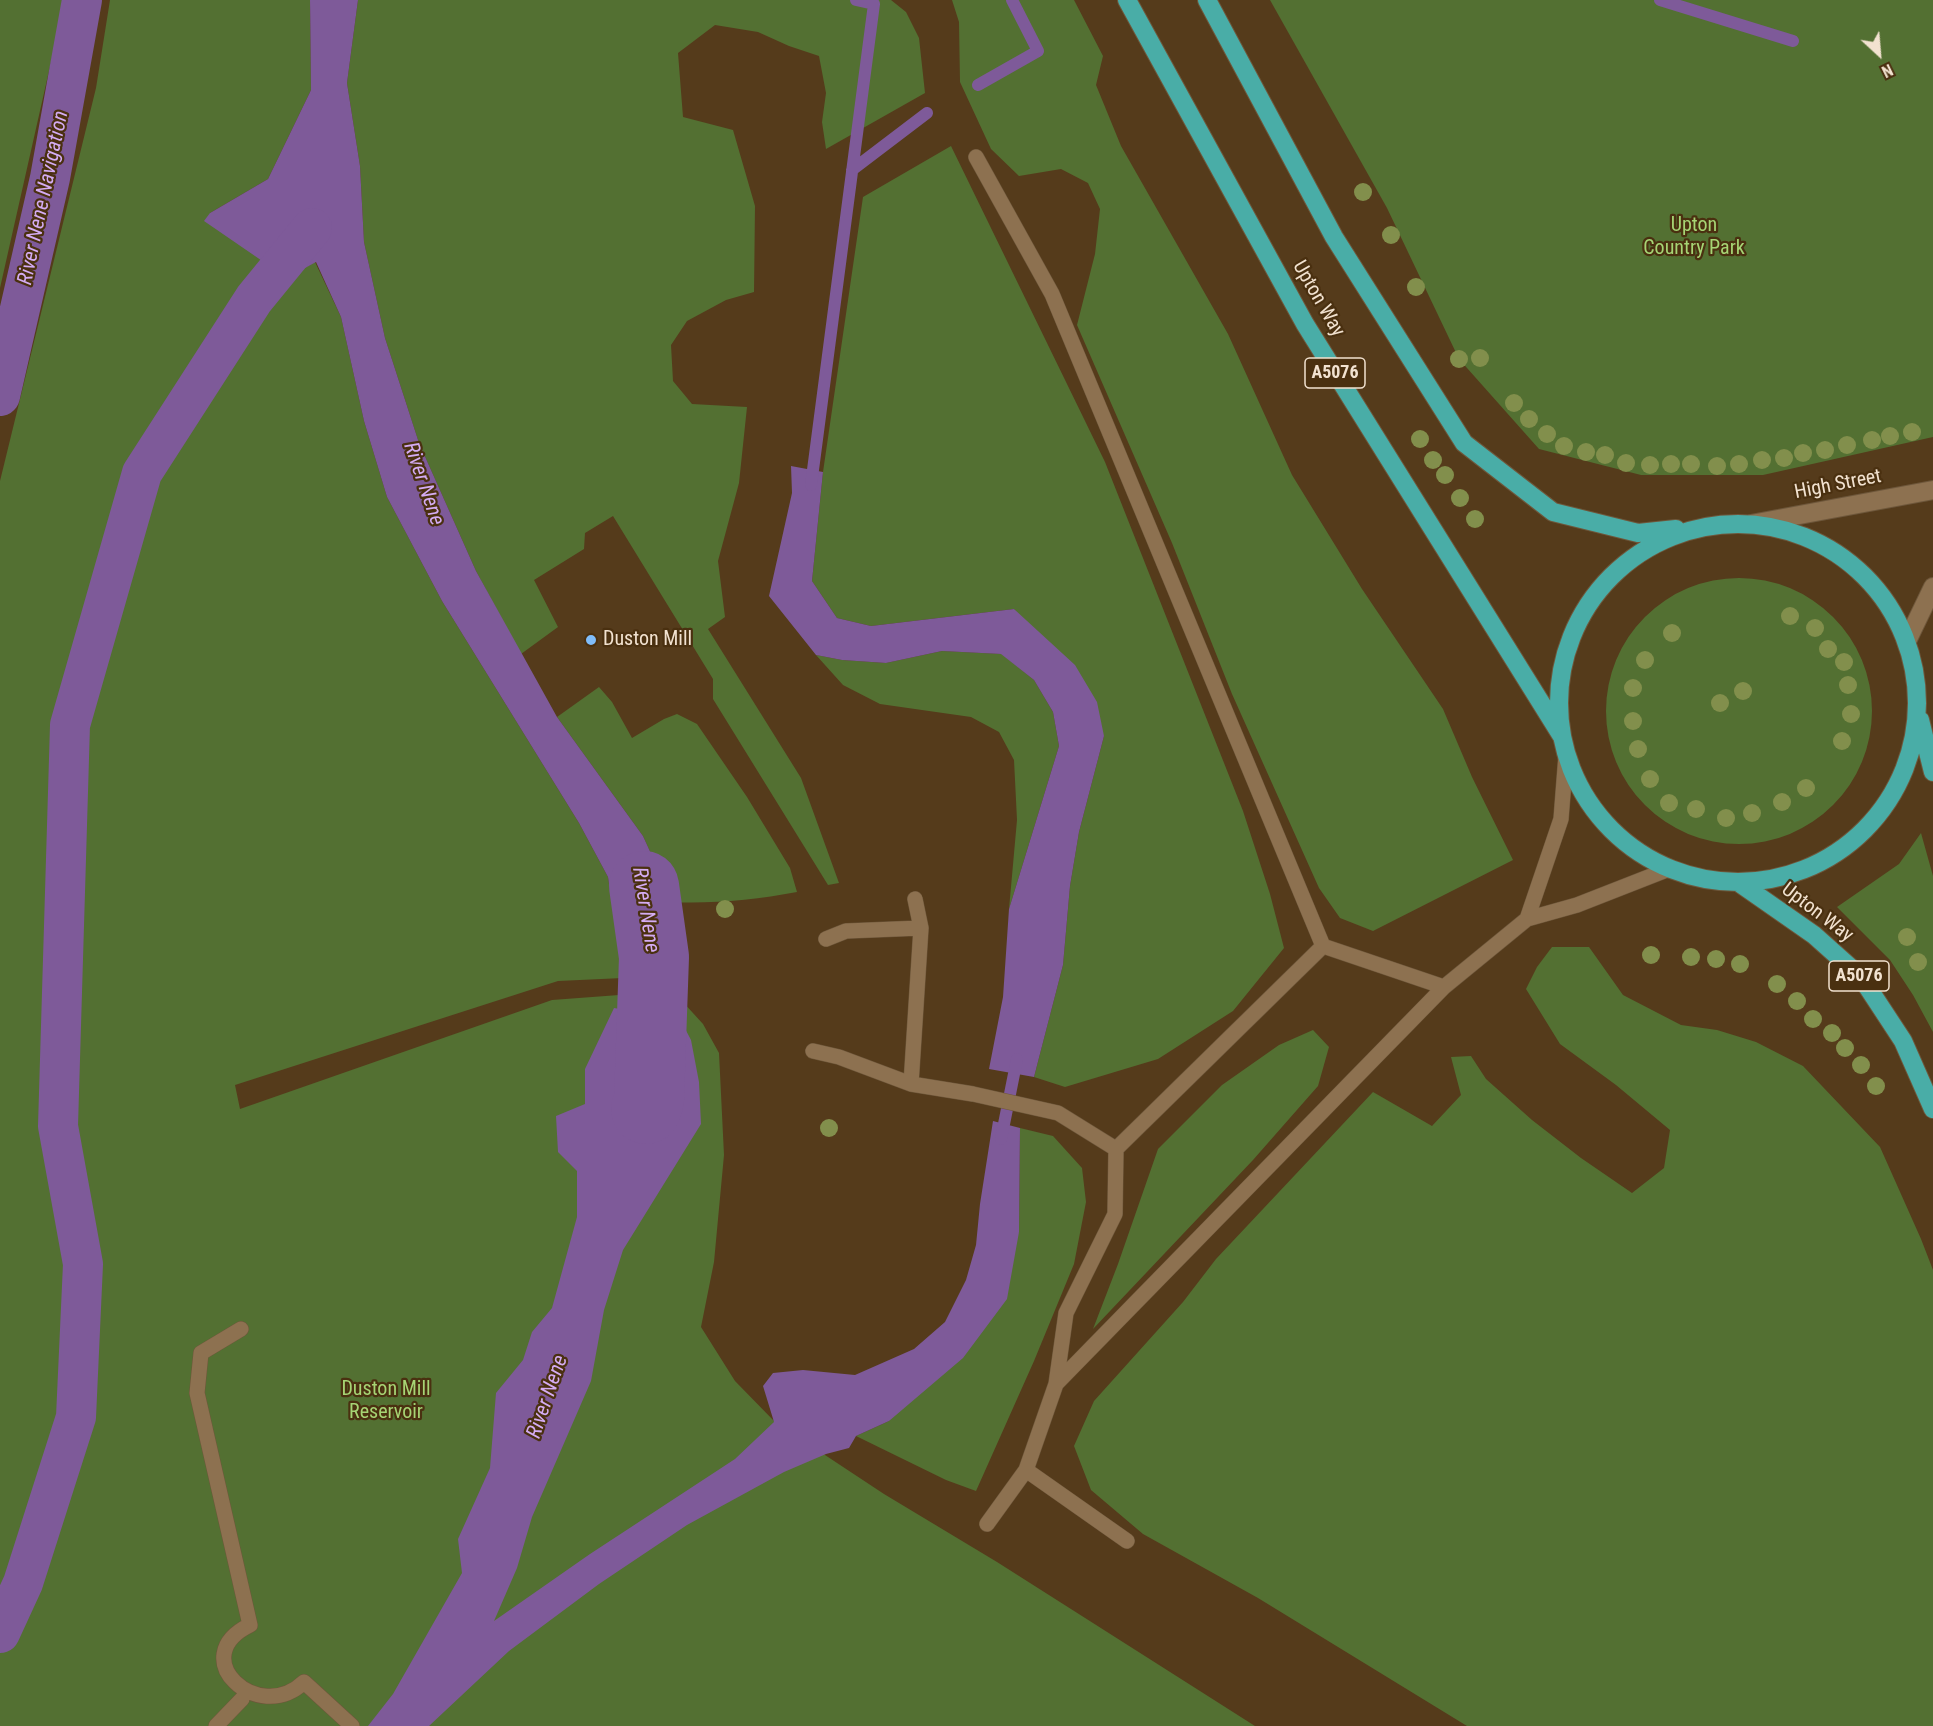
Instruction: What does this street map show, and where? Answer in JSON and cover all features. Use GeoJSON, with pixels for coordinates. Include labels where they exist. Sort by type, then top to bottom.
{"type":"FeatureCollection","features":[{"type":"Feature","properties":{"kind":"highway","name":"Upton Way"},"geometry":{"type":"LineString","coordinates":[[1127,0],[1305,324],[1561,735]]}},
{"type":"Feature","properties":{"kind":"highway"},"geometry":{"type":"LineString","coordinates":[[1207,0],[1334,237],[1464,443],[1553,512],[1638,533],[1743,524],[1791,531],[1840,555],[1880,592],[1907,641],[1917,682],[1918,712],[1910,757],[1894,794],[1865,830],[1832,856],[1768,880],[1738,882],[1699,878],[1669,869],[1635,850],[1614,833],[1586,799],[1566,755],[1561,735],[1561,673],[1573,633],[1587,606],[1612,576],[1633,558],[1662,541],[1693,529],[1743,524]]}},
{"type":"Feature","properties":{"kind":"highway"},"geometry":{"type":"LineString","coordinates":[[1918,712],[1933,772]]}},
{"type":"Feature","properties":{"kind":"highway","name":"Upton Way"},"geometry":{"type":"LineString","coordinates":[[1738,882],[1814,935],[1861,977],[1903,1041],[1933,1109]]}},
{"type":"Feature","properties":{"kind":"street","name":"High Street"},"geometry":{"type":"LineString","coordinates":[[1743,524],[1933,490]]}},
{"type":"Feature","properties":{"kind":"street"},"geometry":{"type":"LineString","coordinates":[[1907,641],[1933,587]]}},
{"type":"Feature","properties":{"kind":"lane"},"geometry":{"type":"LineString","coordinates":[[976,158],[1052,294],[1323,946],[1444,987]]}},
{"type":"Feature","properties":{"kind":"lane"},"geometry":{"type":"LineString","coordinates":[[1527,919],[1562,819],[1566,755]]}},
{"type":"Feature","properties":{"kind":"lane"},"geometry":{"type":"LineString","coordinates":[[1056,1384],[1444,987],[1527,919],[1577,905],[1669,869]]}},
{"type":"Feature","properties":{"kind":"lane"},"geometry":{"type":"LineString","coordinates":[[911,1084],[921,928],[915,899]]}},
{"type":"Feature","properties":{"kind":"lane"},"geometry":{"type":"LineString","coordinates":[[826,939],[846,931],[921,928]]}},
{"type":"Feature","properties":{"kind":"lane"},"geometry":{"type":"LineString","coordinates":[[987,1524],[1026,1470],[1056,1384],[1066,1313],[1115,1214],[1116,1149],[1323,946]]}},
{"type":"Feature","properties":{"kind":"lane"},"geometry":{"type":"LineString","coordinates":[[813,1051],[839,1057],[911,1084],[973,1094],[1058,1113],[1116,1149]]}},
{"type":"Feature","properties":{"kind":"lane"},"geometry":{"type":"LineString","coordinates":[[241,1329],[201,1353],[197,1393],[250,1625],[233,1637],[226,1649],[225,1677],[232,1689],[243,1699],[256,1705],[270,1706],[284,1702],[295,1694],[304,1682],[352,1726]]}},
{"type":"Feature","properties":{"kind":"lane"},"geometry":{"type":"LineString","coordinates":[[1026,1470],[1126,1541]]}},
{"type":"Feature","properties":{"kind":"lane"},"geometry":{"type":"LineString","coordinates":[[216,1726],[243,1699]]}},
{"type":"Feature","properties":{"kind":"green space"},"geometry":{"type":"Polygon","coordinates":[[[0,0],[65,0],[0,288],[0,0]]]}},
{"type":"Feature","properties":{"kind":"green space","name":"Duston Mill Reservoir"},"geometry":{"type":"Polygon","coordinates":[[[110,0],[310,0],[311,90],[268,179],[210,213],[287,278],[315,262],[341,317],[364,421],[387,497],[442,601],[579,823],[608,877],[623,978],[558,981],[235,1085],[240,1109],[552,1000],[619,995],[682,1001],[703,1024],[719,1053],[724,1155],[714,1262],[701,1327],[735,1381],[775,1422],[884,1494],[997,1562],[1255,1726],[0,1726],[0,481],[96,88],[110,0]]]}},
{"type":"Feature","properties":{"kind":"green space"},"geometry":{"type":"Polygon","coordinates":[[[358,0],[891,0],[906,12],[919,38],[925,93],[826,149],[822,122],[826,93],[819,56],[758,32],[715,25],[678,53],[683,117],[733,130],[755,206],[754,292],[726,300],[687,321],[671,345],[673,381],[692,404],[747,407],[739,483],[718,561],[725,617],[708,629],[801,778],[839,883],[828,885],[713,699],[713,679],[613,516],[585,533],[584,549],[534,580],[558,627],[521,654],[476,571],[419,443],[385,338],[364,242],[360,166],[347,83],[358,0]]]}},
{"type":"Feature","properties":{"kind":"green space"},"geometry":{"type":"Polygon","coordinates":[[[952,0],[1074,0],[1103,56],[1096,85],[1121,146],[1228,334],[1292,475],[1362,589],[1443,709],[1472,777],[1513,860],[1373,931],[1340,918],[1319,888],[1232,694],[1172,543],[1077,325],[1095,254],[1100,209],[1088,183],[1061,169],[1019,176],[991,149],[960,82],[959,22],[952,0]]]}},
{"type":"Feature","properties":{"kind":"green space","name":"Upton Country Park"},"geometry":{"type":"Polygon","coordinates":[[[1270,0],[1933,0],[1933,437],[1763,475],[1641,475],[1539,449],[1459,359],[1387,208],[1270,0]]]}},
{"type":"Feature","properties":{"kind":"green space"},"geometry":{"type":"Polygon","coordinates":[[[951,146],[1105,462],[1243,811],[1270,894],[1284,948],[1233,1011],[1158,1059],[1065,1087],[1034,1077],[1063,965],[1070,886],[1079,832],[1104,736],[1014,609],[871,626],[837,618],[812,581],[823,472],[863,197],[951,146]]]}},
{"type":"Feature","properties":{"kind":"green space"},"geometry":{"type":"Polygon","coordinates":[[[1739,578],[1765,581],[1790,588],[1813,600],[1833,617],[1850,637],[1862,660],[1869,685],[1872,711],[1869,737],[1862,762],[1850,785],[1833,805],[1813,822],[1790,834],[1765,841],[1739,844],[1713,841],[1688,834],[1665,822],[1645,805],[1628,785],[1616,762],[1609,737],[1606,711],[1609,685],[1616,660],[1628,637],[1645,617],[1665,600],[1688,588],[1713,581],[1739,578]]]}},
{"type":"Feature","properties":{"kind":"green space"},"geometry":{"type":"Polygon","coordinates":[[[942,651],[1002,654],[1034,680],[1053,712],[1059,746],[1009,909],[1017,820],[1014,760],[999,732],[971,717],[880,704],[843,685],[816,655],[842,660],[886,663],[942,651]]]}},
{"type":"Feature","properties":{"kind":"green space"},"geometry":{"type":"Polygon","coordinates":[[[599,687],[612,702],[632,738],[677,714],[697,724],[747,797],[790,868],[797,892],[733,901],[669,902],[664,882],[643,836],[557,717],[599,687]]]}},
{"type":"Feature","properties":{"kind":"green space"},"geometry":{"type":"Polygon","coordinates":[[[1921,833],[1933,876],[1933,1032],[1913,995],[1890,960],[1837,907],[1899,864],[1921,833]]]}},
{"type":"Feature","properties":{"kind":"green space"},"geometry":{"type":"Polygon","coordinates":[[[1552,947],[1589,947],[1623,995],[1681,1025],[1717,1030],[1756,1042],[1803,1066],[1880,1147],[1933,1270],[1933,1726],[1467,1726],[1258,1598],[1143,1534],[1091,1490],[1074,1446],[1094,1401],[1183,1302],[1216,1259],[1373,1092],[1432,1126],[1461,1095],[1451,1057],[1471,1056],[1486,1079],[1532,1120],[1581,1158],[1632,1193],[1664,1168],[1670,1130],[1616,1085],[1560,1044],[1526,989],[1537,967],[1552,947]]]}},
{"type":"Feature","properties":{"kind":"green space"},"geometry":{"type":"Polygon","coordinates":[[[1313,1030],[1329,1047],[1318,1086],[1253,1160],[1093,1329],[1158,1149],[1222,1085],[1279,1045],[1313,1030]]]}},
{"type":"Feature","properties":{"kind":"green space"},"geometry":{"type":"Polygon","coordinates":[[[1020,1128],[1053,1136],[1082,1168],[1086,1202],[1074,1264],[976,1491],[946,1480],[856,1436],[889,1421],[1019,1232],[1020,1128]]]}},
{"type":"Feature","properties":{"kind":"water"},"geometry":{"type":"Polygon","coordinates":[[[310,0],[358,0],[347,83],[360,166],[364,242],[385,338],[419,443],[476,571],[557,717],[643,836],[664,882],[669,902],[677,982],[623,978],[608,877],[579,823],[442,601],[387,497],[364,421],[341,317],[316,262],[287,278],[204,221],[210,213],[268,179],[311,90],[310,0]]]}},
{"type":"Feature","properties":{"kind":"water"},"geometry":{"type":"Polygon","coordinates":[[[791,466],[823,472],[812,581],[837,618],[871,626],[1014,609],[1075,665],[1097,702],[1104,736],[1079,832],[1070,886],[1063,965],[1034,1077],[989,1069],[1003,997],[1009,909],[1059,746],[1053,712],[1034,680],[1001,654],[942,651],[886,663],[842,660],[816,655],[769,596],[792,493],[791,466]]]}},
{"type":"Feature","properties":{"kind":"water"},"geometry":{"type":"Polygon","coordinates":[[[614,1008],[680,1019],[691,1040],[699,1082],[701,1124],[623,1250],[604,1310],[591,1381],[532,1517],[517,1568],[494,1621],[590,1554],[735,1459],[774,1422],[763,1386],[773,1373],[803,1370],[855,1375],[914,1349],[945,1322],[966,1280],[976,1245],[993,1121],[1020,1128],[1019,1232],[1007,1299],[963,1358],[889,1421],[856,1436],[849,1448],[826,1454],[784,1472],[687,1525],[599,1584],[509,1651],[429,1726],[368,1726],[393,1694],[462,1573],[458,1539],[490,1468],[496,1393],[523,1360],[532,1332],[552,1308],[577,1217],[577,1171],[558,1152],[556,1116],[585,1104],[585,1069],[614,1008]]]}},
{"type":"Feature","properties":{"kind":"waterway","name":"River Nene Navigation"},"geometry":{"type":"LineString","coordinates":[[0,396],[50,178],[82,0]]}},
{"type":"Feature","properties":{"kind":"waterway"},"geometry":{"type":"LineString","coordinates":[[811,485],[874,4],[856,0]]}},
{"type":"Feature","properties":{"kind":"waterway"},"geometry":{"type":"LineString","coordinates":[[978,85],[1038,51],[1012,0]]}},
{"type":"Feature","properties":{"kind":"waterway"},"geometry":{"type":"LineString","coordinates":[[1660,0],[1793,41]]}},
{"type":"Feature","properties":{"kind":"waterway"},"geometry":{"type":"LineString","coordinates":[[852,170],[927,113]]}},
{"type":"Feature","properties":{"kind":"waterway"},"geometry":{"type":"LineString","coordinates":[[0,1633],[23,1583],[76,1417],[83,1264],[58,1126],[70,725],[142,473],[254,299],[312,228]]}},
{"type":"Feature","properties":{"kind":"waterway","name":"River Nene"},"geometry":{"type":"LineString","coordinates":[[644,886],[654,957],[649,1100],[646,1109]]}},
{"type":"Feature","properties":{"kind":"waterway"},"geometry":{"type":"LineString","coordinates":[[1001,1139],[1017,1059]]}},
{"type":"Feature","properties":{"kind":"place","name":"Duston Mill"},"geometry":{"type":"Point","coordinates":[591,640]}}]}
